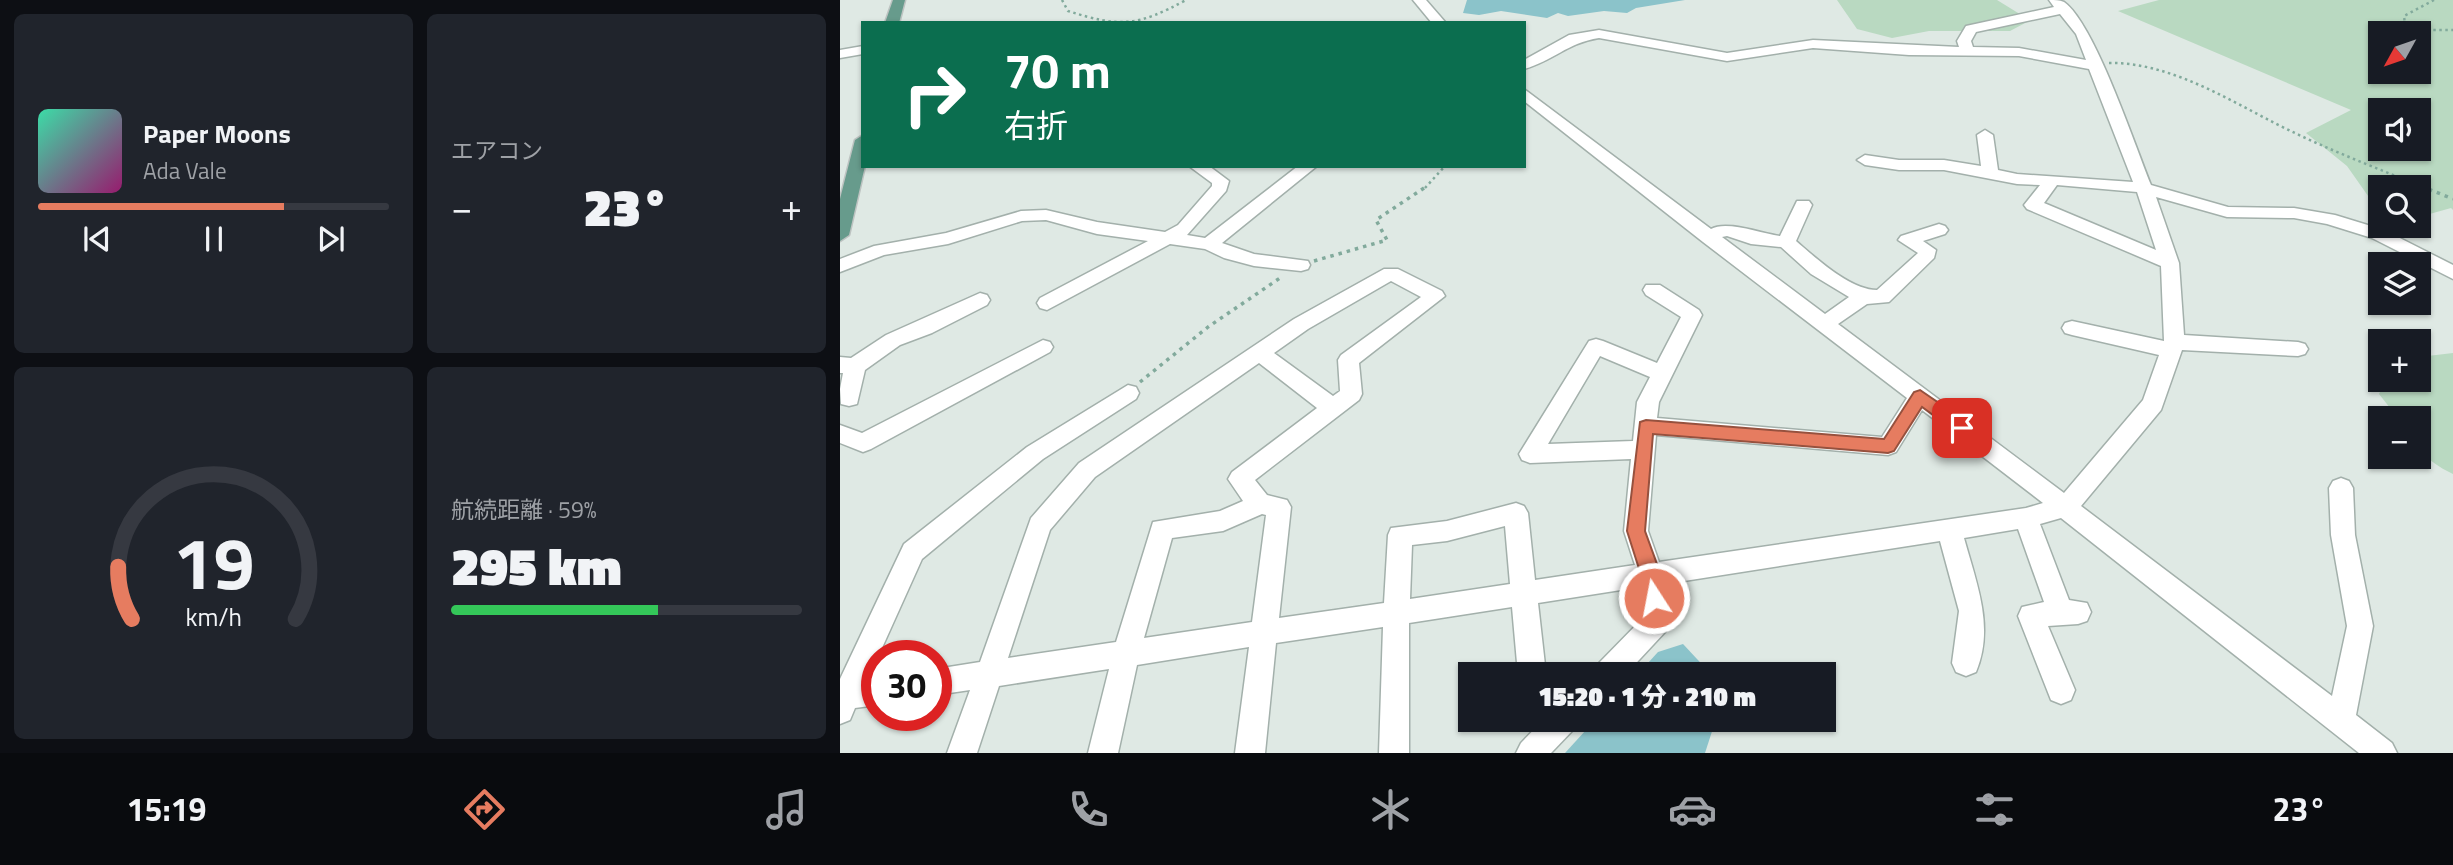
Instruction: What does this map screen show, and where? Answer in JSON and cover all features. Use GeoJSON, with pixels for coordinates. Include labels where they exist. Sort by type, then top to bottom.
{"type":"FeatureCollection","features":[{"type":"Feature","properties":{"kind":"main road"},"geometry":{"type":"LineString","coordinates":[[893,21],[899,0]]}},
{"type":"Feature","properties":{"kind":"main road"},"geometry":{"type":"LineString","coordinates":[[840,235],[861,148]]}},
{"type":"Feature","properties":{"kind":"street"},"geometry":{"type":"LineString","coordinates":[[1419,0],[1433,21]]}},
{"type":"Feature","properties":{"kind":"street"},"geometry":{"type":"LineString","coordinates":[[952,680],[1949,529],[2026,517],[2067,506],[2153,404],[2172,346],[2170,263],[2097,66],[2082,33],[2060,5],[1971,29],[1964,41],[1967,50]]}},
{"type":"Feature","properties":{"kind":"street"},"geometry":{"type":"LineString","coordinates":[[1526,64],[1574,38],[1599,34],[1727,57],[1812,44],[1909,51],[2019,52],[2097,66]]}},
{"type":"Feature","properties":{"kind":"street"},"geometry":{"type":"LineString","coordinates":[[840,54],[861,50]]}},
{"type":"Feature","properties":{"kind":"street"},"geometry":{"type":"LineString","coordinates":[[1526,95],[1823,325],[2067,506],[2382,753]]}},
{"type":"Feature","properties":{"kind":"street"},"geometry":{"type":"LineString","coordinates":[[1985,135],[1990,173]]}},
{"type":"Feature","properties":{"kind":"street"},"geometry":{"type":"LineString","coordinates":[[1865,160],[1899,165],[1944,165],[2017,179],[2144,188],[2227,212],[2294,213],[2329,219],[2378,234],[2453,273]]}},
{"type":"Feature","properties":{"kind":"street"},"geometry":{"type":"LineString","coordinates":[[1047,303],[1184,229],[1220,187],[1221,181],[1200,168]]}},
{"type":"Feature","properties":{"kind":"street"},"geometry":{"type":"LineString","coordinates":[[1209,244],[1306,168]]}},
{"type":"Feature","properties":{"kind":"street"},"geometry":{"type":"LineString","coordinates":[[2053,180],[2034,205],[2170,263]]}},
{"type":"Feature","properties":{"kind":"street"},"geometry":{"type":"LineString","coordinates":[[1786,242],[1803,205]]}},
{"type":"Feature","properties":{"kind":"street"},"geometry":{"type":"LineString","coordinates":[[840,266],[880,250],[948,237],[1021,216],[1046,215],[1097,228],[1209,244],[1227,254],[1256,261],[1301,265]]}},
{"type":"Feature","properties":{"kind":"street"},"geometry":{"type":"LineString","coordinates":[[1709,237],[1721,230],[1729,230],[1751,238],[1786,242],[1818,270],[1863,297],[1882,298],[1928,254],[1927,250],[1907,240],[1939,230]]}},
{"type":"Feature","properties":{"kind":"street"},"geometry":{"type":"LineString","coordinates":[[962,753],[1040,525],[1087,470],[1301,324],[1391,273],[1435,296],[1348,360],[1352,394],[1240,479],[1260,504]]}},
{"type":"Feature","properties":{"kind":"street"},"geometry":{"type":"LineString","coordinates":[[1619,662],[1657,622],[1651,575],[1636,531],[1648,402],[1692,315],[1653,290]]}},
{"type":"Feature","properties":{"kind":"street"},"geometry":{"type":"LineString","coordinates":[[1823,325],[1863,297]]}},
{"type":"Feature","properties":{"kind":"street"},"geometry":{"type":"LineString","coordinates":[[849,398],[848,366],[893,340],[925,328],[980,300]]}},
{"type":"Feature","properties":{"kind":"street"},"geometry":{"type":"LineString","coordinates":[[2073,328],[2172,346],[2298,349]]}},
{"type":"Feature","properties":{"kind":"street"},"geometry":{"type":"LineString","coordinates":[[1643,450],[1530,454],[1596,346],[1662,373]]}},
{"type":"Feature","properties":{"kind":"street"},"geometry":{"type":"LineString","coordinates":[[840,434],[863,443],[1043,347]]}},
{"type":"Feature","properties":{"kind":"street"},"geometry":{"type":"LineString","coordinates":[[1260,353],[1333,408]]}},
{"type":"Feature","properties":{"kind":"street"},"geometry":{"type":"LineString","coordinates":[[842,701],[913,551],[1035,453],[1128,393]]}},
{"type":"Feature","properties":{"kind":"street"},"geometry":{"type":"LineString","coordinates":[[1646,426],[1888,446],[1920,396]]}},
{"type":"Feature","properties":{"kind":"street"},"geometry":{"type":"LineString","coordinates":[[2341,488],[2343,535],[2360,626],[2341,720]]}},
{"type":"Feature","properties":{"kind":"street"},"geometry":{"type":"LineString","coordinates":[[1103,753],[1126,653],[1162,529],[1223,521],[1260,504],[1279,507],[1250,753]]}},
{"type":"Feature","properties":{"kind":"street"},"geometry":{"type":"LineString","coordinates":[[1394,753],[1400,535],[1447,531],[1516,513],[1531,662]]}},
{"type":"Feature","properties":{"kind":"street"},"geometry":{"type":"LineString","coordinates":[[2026,517],[2070,612],[2031,616],[2061,690]]}},
{"type":"Feature","properties":{"kind":"street"},"geometry":{"type":"LineString","coordinates":[[1949,529],[1972,611],[1966,663]]}},
{"type":"Feature","properties":{"kind":"street"},"geometry":{"type":"LineString","coordinates":[[842,701],[861,696]]}},
{"type":"Feature","properties":{"kind":"path"},"geometry":{"type":"LineString","coordinates":[[1062,0],[1068,11],[1087,18],[1129,21],[1148,20],[1186,0]]}},
{"type":"Feature","properties":{"kind":"path"},"geometry":{"type":"LineString","coordinates":[[2434,0],[2404,16],[2405,25],[2424,30],[2453,30]]}},
{"type":"Feature","properties":{"kind":"path"},"geometry":{"type":"LineString","coordinates":[[2097,66],[2117,62],[2132,63],[2164,74],[2298,135],[2453,199]]}},
{"type":"Feature","properties":{"kind":"path"},"geometry":{"type":"LineString","coordinates":[[1128,393],[1169,356],[1224,315],[1301,265],[1387,240],[1376,220],[1412,197],[1437,177],[1444,168]]}},
{"type":"Feature","properties":{"kind":"green space"},"geometry":{"type":"Polygon","coordinates":[[[1837,0],[1997,0],[2023,16],[2027,22],[2010,31],[1929,31],[1892,38],[1857,29],[1837,0]]]}},
{"type":"Feature","properties":{"kind":"green space"},"geometry":{"type":"Polygon","coordinates":[[[2159,0],[2453,0],[2453,210],[2451,208],[2431,214],[2431,175],[2368,175],[2368,196],[2347,166],[2306,133],[2351,110],[2118,11],[2159,0]]]}},
{"type":"Feature","properties":{"kind":"green space"},"geometry":{"type":"Polygon","coordinates":[[[2453,353],[2453,474],[2431,460],[2431,406],[2388,406],[2379,394],[2431,392],[2431,356],[2453,353]]]}},
{"type":"Feature","properties":{"kind":"water"},"geometry":{"type":"Polygon","coordinates":[[[1467,0],[1685,0],[1636,8],[1627,13],[1604,11],[1568,16],[1558,13],[1547,18],[1501,11],[1479,15],[1463,13],[1467,0]]]}},
{"type":"Feature","properties":{"kind":"water"},"geometry":{"type":"Polygon","coordinates":[[[1683,644],[1700,662],[1649,662],[1658,652],[1683,644]]]}},
{"type":"Feature","properties":{"kind":"water"},"geometry":{"type":"Polygon","coordinates":[[[1584,732],[1712,732],[1705,753],[1565,753],[1584,732]]]}},
{"type":"Feature","properties":{"kind":"route"},"geometry":{"type":"LineString","coordinates":[[1654,598],[1651,575],[1636,531],[1646,426],[1888,446],[1920,396],[1962,428]]}}]}
